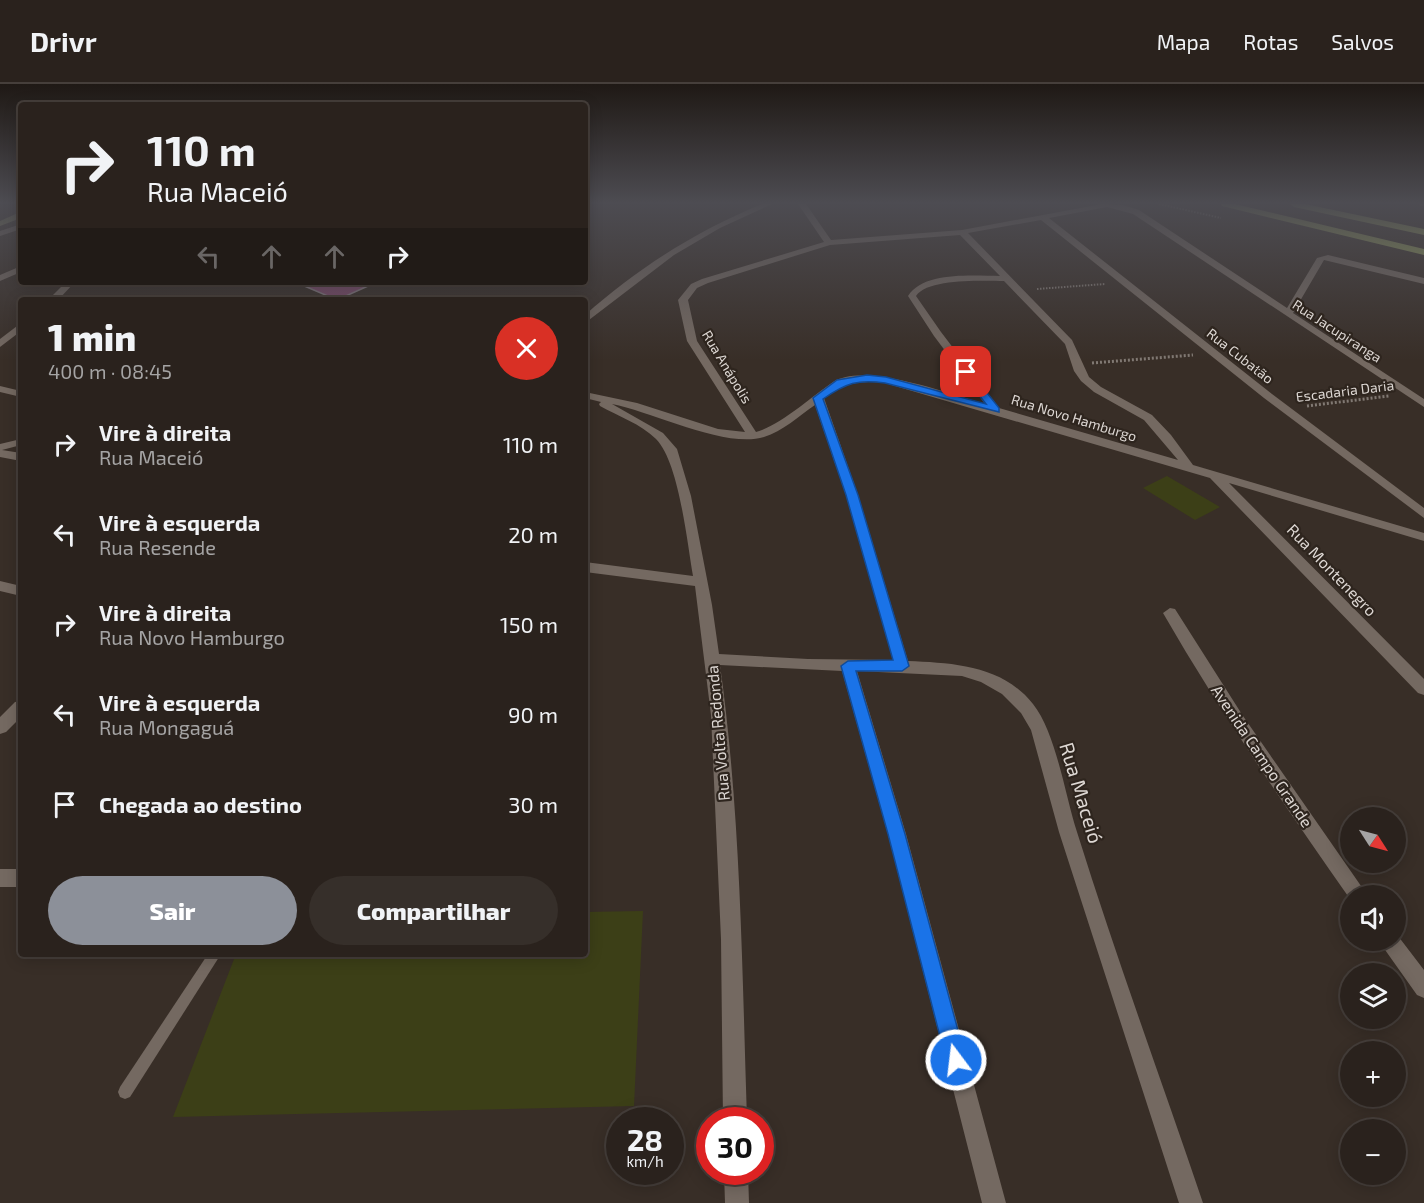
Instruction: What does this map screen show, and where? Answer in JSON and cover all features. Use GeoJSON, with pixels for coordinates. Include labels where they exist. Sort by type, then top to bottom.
{"type":"FeatureCollection","features":[{"type":"Feature","properties":{"kind":"street"},"geometry":{"type":"LineString","coordinates":[[588,317],[625,285],[664,256]]}},
{"type":"Feature","properties":{"kind":"street","name":"Rua Anápolis"},"geometry":{"type":"LineString","coordinates":[[753,436],[692,341],[683,300],[694,286],[705,281],[786,256]]}},
{"type":"Feature","properties":{"kind":"street"},"geometry":{"type":"LineString","coordinates":[[985,256],[1070,342],[1078,357],[1079,372],[1090,384],[1151,420],[1164,433],[1189,468]]}},
{"type":"Feature","properties":{"kind":"street","name":"Rua Cubatão"},"geometry":{"type":"LineString","coordinates":[[1091,256],[1214,354],[1424,514]]}},
{"type":"Feature","properties":{"kind":"street","name":"Rua Jacupiranga"},"geometry":{"type":"LineString","coordinates":[[1201,256],[1424,404]]}},
{"type":"Feature","properties":{"kind":"street"},"geometry":{"type":"LineString","coordinates":[[1288,314],[1319,259],[1328,257],[1424,281]]}},
{"type":"Feature","properties":{"kind":"street"},"geometry":{"type":"LineString","coordinates":[[0,278],[18,269]]}},
{"type":"Feature","properties":{"kind":"street"},"geometry":{"type":"LineString","coordinates":[[995,410],[937,334],[912,296],[912,292],[917,287],[930,283],[1005,278]]}},
{"type":"Feature","properties":{"kind":"street"},"geometry":{"type":"LineString","coordinates":[[55,297],[68,285]]}},
{"type":"Feature","properties":{"kind":"street"},"geometry":{"type":"LineString","coordinates":[[0,344],[18,329]]}},
{"type":"Feature","properties":{"kind":"street","name":"Rua Novo Hamburgo"},"geometry":{"type":"LineString","coordinates":[[753,436],[763,434],[777,426],[840,382],[867,378],[886,380],[1424,537]]}},
{"type":"Feature","properties":{"kind":"street"},"geometry":{"type":"LineString","coordinates":[[0,389],[18,393]]}},
{"type":"Feature","properties":{"kind":"street"},"geometry":{"type":"LineString","coordinates":[[588,395],[633,405],[717,432],[753,436]]}},
{"type":"Feature","properties":{"kind":"street","name":"Rua Volta Redonda"},"geometry":{"type":"LineString","coordinates":[[588,396],[643,424],[659,435],[671,448],[685,496],[719,715],[731,939],[735,1107]]}},
{"type":"Feature","properties":{"kind":"street"},"geometry":{"type":"LineString","coordinates":[[818,398],[852,495],[902,666]]}},
{"type":"Feature","properties":{"kind":"street"},"geometry":{"type":"LineString","coordinates":[[0,447],[18,443]]}},
{"type":"Feature","properties":{"kind":"street"},"geometry":{"type":"LineString","coordinates":[[0,453],[18,456]]}},
{"type":"Feature","properties":{"kind":"street","name":"Rua Montenegro"},"geometry":{"type":"LineString","coordinates":[[1214,475],[1424,689]]}},
{"type":"Feature","properties":{"kind":"street"},"geometry":{"type":"LineString","coordinates":[[588,567],[700,582]]}},
{"type":"Feature","properties":{"kind":"street"},"geometry":{"type":"LineString","coordinates":[[0,586],[18,590]]}},
{"type":"Feature","properties":{"kind":"street","name":"Avenida Campo Grande"},"geometry":{"type":"LineString","coordinates":[[1170,613],[1247,737],[1351,885]]}},
{"type":"Feature","properties":{"kind":"street","name":"Rua Maceió"},"geometry":{"type":"LineString","coordinates":[[712,659],[962,670],[986,677],[1008,690],[1027,708],[1039,729],[1072,843],[1191,1203]]}},
{"type":"Feature","properties":{"kind":"street"},"geometry":{"type":"LineString","coordinates":[[848,666],[897,834],[994,1203]]}},
{"type":"Feature","properties":{"kind":"street"},"geometry":{"type":"LineString","coordinates":[[0,727],[18,710]]}},
{"type":"Feature","properties":{"kind":"street"},"geometry":{"type":"LineString","coordinates":[[0,878],[18,878]]}},
{"type":"Feature","properties":{"kind":"street"},"geometry":{"type":"LineString","coordinates":[[1398,951],[1424,988]]}},
{"type":"Feature","properties":{"kind":"street"},"geometry":{"type":"LineString","coordinates":[[736,1185],[737,1203]]}},
{"type":"Feature","properties":{"kind":"lane"},"geometry":{"type":"LineString","coordinates":[[125,1092],[213,957]]}},
{"type":"Feature","properties":{"kind":"path"},"geometry":{"type":"LineString","coordinates":[[1019,290],[1123,282]]}},
{"type":"Feature","properties":{"kind":"path"},"geometry":{"type":"LineString","coordinates":[[1077,364],[1214,354]]}},
{"type":"Feature","properties":{"kind":"path","name":"Escadaria Daria"},"geometry":{"type":"LineString","coordinates":[[1286,409],[1407,393]]}},
{"type":"Feature","properties":{"kind":"green space"},"geometry":{"type":"Polygon","coordinates":[[[1167,476],[1220,507],[1195,520],[1143,488],[1167,476]]]}},
{"type":"Feature","properties":{"kind":"green space"},"geometry":{"type":"Polygon","coordinates":[[[643,911],[634,1106],[173,1117],[235,957],[588,957],[588,912],[643,911]]]}},
{"type":"Feature","properties":{"kind":"building"},"geometry":{"type":"Polygon","coordinates":[[[302,285],[370,285],[344,297],[330,297],[302,285]]]}},
{"type":"Feature","properties":{"kind":"route"},"geometry":{"type":"LineString","coordinates":[[956,1060],[897,834],[848,666],[902,666],[852,495],[818,398],[840,382],[867,378],[886,380],[995,410],[966,372]]}}]}
